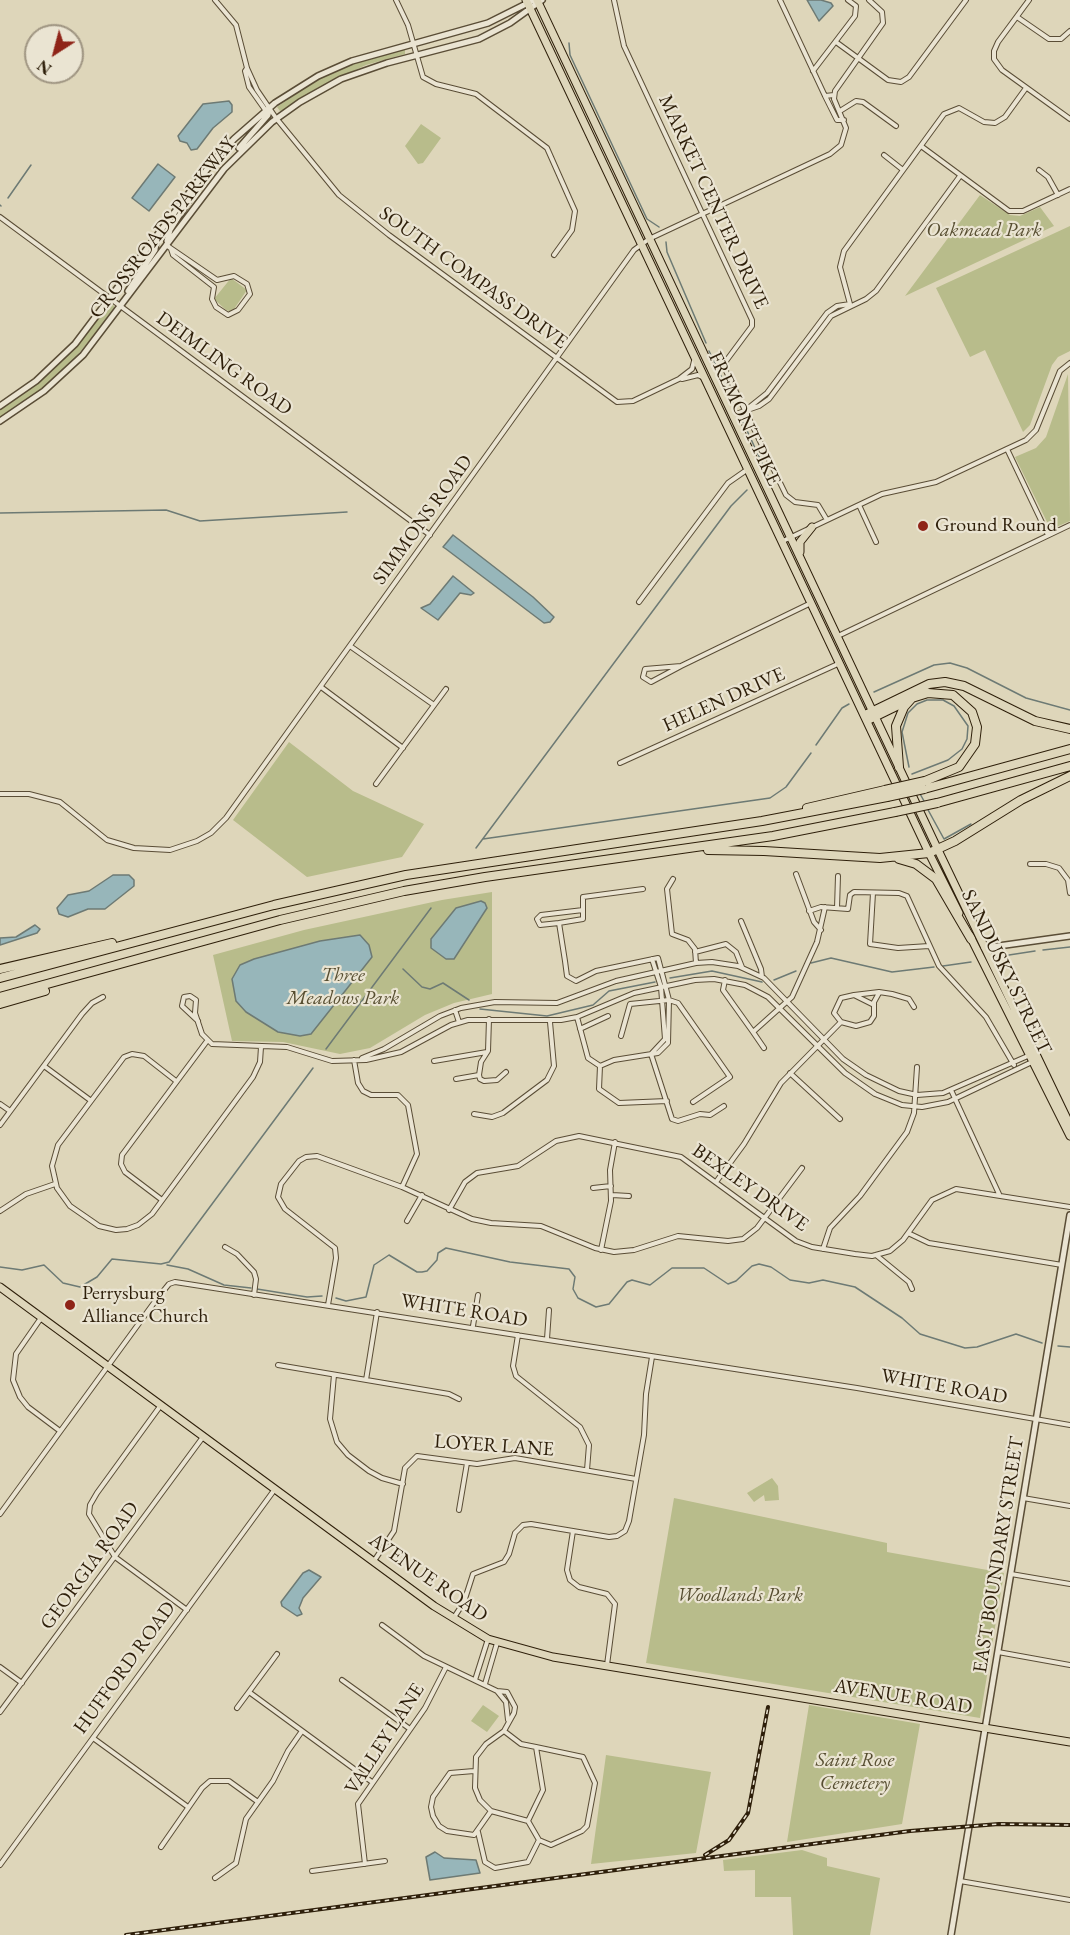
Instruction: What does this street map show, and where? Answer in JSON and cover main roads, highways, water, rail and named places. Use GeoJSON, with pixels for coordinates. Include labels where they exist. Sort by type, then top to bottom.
{"type":"FeatureCollection","features":[{"type":"Feature","properties":{"kind":"highway"},"geometry":{"type":"LineString","coordinates":[[870,716],[929,684],[945,682],[964,686],[1035,721],[1070,729]]}},
{"type":"Feature","properties":{"kind":"highway"},"geometry":{"type":"LineString","coordinates":[[870,716],[912,698],[936,692],[953,695],[970,710],[977,727],[975,744],[963,763],[924,785]]}},
{"type":"Feature","properties":{"kind":"highway"},"geometry":{"type":"LineString","coordinates":[[899,767],[896,726],[904,707],[912,698]]}},
{"type":"Feature","properties":{"kind":"highway"},"geometry":{"type":"LineString","coordinates":[[0,978],[305,897],[406,875],[646,836],[762,820],[886,794],[1070,749]]}},
{"type":"Feature","properties":{"kind":"highway"},"geometry":{"type":"LineString","coordinates":[[0,997],[280,920],[393,894],[495,875],[686,850],[895,812],[937,803],[1070,766]]}},
{"type":"Feature","properties":{"kind":"highway"},"geometry":{"type":"LineString","coordinates":[[686,850],[764,851],[892,858],[929,853],[938,850],[1021,800],[1070,776]]}},
{"type":"Feature","properties":{"kind":"highway"},"geometry":{"type":"LineString","coordinates":[[892,858],[916,864],[936,879],[971,939]]}},
{"type":"Feature","properties":{"kind":"highway"},"geometry":{"type":"LineString","coordinates":[[0,969],[146,936],[167,934]]}},
{"type":"Feature","properties":{"kind":"highway"},"geometry":{"type":"LineString","coordinates":[[0,1004],[100,974],[111,968]]}},
{"type":"Feature","properties":{"kind":"main road","name":"FREMONT PIKE"},"geometry":{"type":"LineString","coordinates":[[534,2],[598,151],[646,241],[708,381],[728,414],[749,468],[837,636],[929,853]]}},
{"type":"Feature","properties":{"kind":"main road","name":"FREMONT PIKE"},"geometry":{"type":"LineString","coordinates":[[534,2],[729,417],[753,458],[812,602],[841,663],[870,716]]}},
{"type":"Feature","properties":{"kind":"main road"},"geometry":{"type":"LineString","coordinates":[[808,577],[808,567],[798,547],[812,527]]}},
{"type":"Feature","properties":{"kind":"main road"},"geometry":{"type":"LineString","coordinates":[[870,716],[885,747],[895,758],[938,850]]}},
{"type":"Feature","properties":{"kind":"main road","name":"SANDUSKY STREET"},"geometry":{"type":"LineString","coordinates":[[938,850],[1070,1136]]}},
{"type":"Feature","properties":{"kind":"main road","name":"SANDUSKY STREET"},"geometry":{"type":"LineString","coordinates":[[929,853],[971,939],[1069,1123]]}},
{"type":"Feature","properties":{"kind":"main road"},"geometry":{"type":"LineString","coordinates":[[949,892],[958,901],[977,941],[984,948]]}},
{"type":"Feature","properties":{"kind":"main road","name":"AVENUE ROAD"},"geometry":{"type":"LineString","coordinates":[[0,1287],[453,1620],[497,1643],[542,1655],[1070,1742]]}},
{"type":"Feature","properties":{"kind":"water"},"geometry":{"type":"Polygon","coordinates":[[[807,0],[821,0],[833,6],[819,21],[807,0]]]}},
{"type":"Feature","properties":{"kind":"water"},"geometry":{"type":"Polygon","coordinates":[[[229,101],[232,105],[232,112],[213,128],[197,149],[191,150],[187,143],[180,141],[178,136],[203,104],[229,101]]]}},
{"type":"Feature","properties":{"kind":"water"},"geometry":{"type":"Polygon","coordinates":[[[158,164],[175,177],[149,211],[132,198],[158,164]]]}},
{"type":"Feature","properties":{"kind":"water"},"geometry":{"type":"Polygon","coordinates":[[[453,535],[533,597],[554,617],[550,622],[544,623],[443,547],[453,535]]]}},
{"type":"Feature","properties":{"kind":"water"},"geometry":{"type":"Polygon","coordinates":[[[453,576],[474,593],[471,595],[460,593],[438,620],[421,608],[430,604],[453,576]]]}},
{"type":"Feature","properties":{"kind":"water"},"geometry":{"type":"Polygon","coordinates":[[[113,875],[129,875],[134,880],[134,886],[105,909],[88,909],[68,917],[59,914],[57,908],[68,895],[89,891],[113,875]]]}},
{"type":"Feature","properties":{"kind":"water"},"geometry":{"type":"Polygon","coordinates":[[[481,901],[487,908],[454,959],[446,959],[431,948],[431,939],[456,908],[481,901]]]}},
{"type":"Feature","properties":{"kind":"water"},"geometry":{"type":"Polygon","coordinates":[[[35,925],[40,929],[37,933],[0,945],[0,938],[16,937],[35,925]]]}},
{"type":"Feature","properties":{"kind":"water"},"geometry":{"type":"Polygon","coordinates":[[[360,935],[369,945],[372,957],[311,1034],[300,1036],[278,1032],[246,1012],[236,1001],[232,979],[240,965],[320,941],[360,935]]]}},
{"type":"Feature","properties":{"kind":"water"},"geometry":{"type":"Polygon","coordinates":[[[309,1570],[321,1577],[303,1598],[299,1608],[302,1614],[297,1616],[282,1606],[281,1602],[303,1573],[309,1570]]]}},
{"type":"Feature","properties":{"kind":"water"},"geometry":{"type":"Polygon","coordinates":[[[435,1852],[444,1858],[476,1860],[480,1873],[430,1880],[426,1857],[435,1852]]]}},
{"type":"Feature","properties":{"kind":"waterway"},"geometry":{"type":"LineString","coordinates":[[569,43],[570,55],[647,219],[659,227]]}},
{"type":"Feature","properties":{"kind":"waterway"},"geometry":{"type":"LineString","coordinates":[[8,198],[31,165]]}},
{"type":"Feature","properties":{"kind":"waterway"},"geometry":{"type":"LineString","coordinates":[[666,242],[667,252],[706,343]]}},
{"type":"Feature","properties":{"kind":"waterway"},"geometry":{"type":"LineString","coordinates":[[709,351],[734,403]]}},
{"type":"Feature","properties":{"kind":"waterway"},"geometry":{"type":"LineString","coordinates":[[743,422],[769,478]]}},
{"type":"Feature","properties":{"kind":"waterway"},"geometry":{"type":"LineString","coordinates":[[476,848],[731,506],[747,490]]}},
{"type":"Feature","properties":{"kind":"waterway"},"geometry":{"type":"LineString","coordinates":[[0,513],[166,510],[200,521],[347,512]]}},
{"type":"Feature","properties":{"kind":"waterway"},"geometry":{"type":"LineString","coordinates":[[874,692],[934,665],[950,663],[967,668],[1026,698],[1070,710]]}},
{"type":"Feature","properties":{"kind":"waterway"},"geometry":{"type":"LineString","coordinates":[[909,767],[902,732],[908,713],[917,704],[927,700],[943,700],[954,706],[968,726],[967,739],[962,749],[948,760],[912,774]]}},
{"type":"Feature","properties":{"kind":"waterway"},"geometry":{"type":"LineString","coordinates":[[816,745],[842,708],[849,704]]}},
{"type":"Feature","properties":{"kind":"waterway"},"geometry":{"type":"LineString","coordinates":[[483,839],[770,798],[786,787],[811,753]]}},
{"type":"Feature","properties":{"kind":"waterway"},"geometry":{"type":"LineString","coordinates":[[919,792],[924,801]]}},
{"type":"Feature","properties":{"kind":"waterway"},"geometry":{"type":"LineString","coordinates":[[927,808],[944,839],[971,824]]}},
{"type":"Feature","properties":{"kind":"waterway"},"geometry":{"type":"LineString","coordinates":[[326,1049],[431,908]]}},
{"type":"Feature","properties":{"kind":"waterway"},"geometry":{"type":"LineString","coordinates":[[1043,950],[1070,947]]}},
{"type":"Feature","properties":{"kind":"waterway"},"geometry":{"type":"LineString","coordinates":[[996,957],[1035,951]]}},
{"type":"Feature","properties":{"kind":"waterway"},"geometry":{"type":"LineString","coordinates":[[811,963],[831,958],[892,972],[934,967]]}},
{"type":"Feature","properties":{"kind":"waterway"},"geometry":{"type":"LineString","coordinates":[[943,966],[971,962]]}},
{"type":"Feature","properties":{"kind":"waterway"},"geometry":{"type":"LineString","coordinates":[[403,969],[422,987],[430,989],[443,983],[469,1000]]}},
{"type":"Feature","properties":{"kind":"waterway"},"geometry":{"type":"LineString","coordinates":[[670,978],[712,971],[762,982]]}},
{"type":"Feature","properties":{"kind":"waterway"},"geometry":{"type":"LineString","coordinates":[[774,980],[796,971]]}},
{"type":"Feature","properties":{"kind":"waterway"},"geometry":{"type":"LineString","coordinates":[[480,1009],[547,1016],[593,1005],[609,991],[655,982]]}},
{"type":"Feature","properties":{"kind":"waterway"},"geometry":{"type":"LineString","coordinates":[[0,1267],[22,1270],[44,1265],[63,1283],[80,1287],[97,1277],[112,1259],[161,1264],[169,1262],[313,1068]]}},
{"type":"Feature","properties":{"kind":"waterway"},"geometry":{"type":"LineString","coordinates":[[336,1298],[346,1301],[366,1297],[374,1265],[389,1255],[417,1272],[422,1272],[427,1271],[437,1260],[438,1253],[446,1248],[510,1262],[569,1269],[575,1277],[573,1289],[578,1298],[596,1307],[609,1304],[627,1282],[632,1280],[650,1285],[672,1268],[704,1268],[728,1284],[736,1281],[752,1266],[759,1264],[771,1267],[790,1280],[809,1283],[823,1280],[855,1287],[902,1318],[920,1334],[965,1348],[977,1347],[1016,1334],[1042,1343]]}},
{"type":"Feature","properties":{"kind":"waterway"},"geometry":{"type":"LineString","coordinates":[[167,1265],[188,1269],[224,1285],[251,1288]]}},
{"type":"Feature","properties":{"kind":"waterway"},"geometry":{"type":"LineString","coordinates":[[257,1289],[307,1297],[322,1296]]}},
{"type":"Feature","properties":{"kind":"waterway"},"geometry":{"type":"LineString","coordinates":[[1058,1346],[1070,1347]]}},
{"type":"Feature","properties":{"kind":"railway"},"geometry":{"type":"LineString","coordinates":[[705,1855],[729,1840],[748,1813],[768,1707]]}},
{"type":"Feature","properties":{"kind":"railway"},"geometry":{"type":"LineString","coordinates":[[126,1935],[910,1831],[999,1824],[1070,1825]]}},
{"type":"Feature","properties":{"kind":"place","name":"Ground Round"},"geometry":{"type":"Point","coordinates":[923,526]}},
{"type":"Feature","properties":{"kind":"place","name":"Perrysburg Alliance Church"},"geometry":{"type":"Point","coordinates":[70,1305]}},
{"type":"Feature","properties":{"kind":"park label","name":"Oakmead Park"},"geometry":{"type":"Point","coordinates":[984,231]}},
{"type":"Feature","properties":{"kind":"park label","name":"Three Meadows Park"},"geometry":{"type":"Point","coordinates":[343,988]}},
{"type":"Feature","properties":{"kind":"park label","name":"Woodlands Park"},"geometry":{"type":"Point","coordinates":[740,1596]}},
{"type":"Feature","properties":{"kind":"park label","name":"Saint Rose Cemetery"},"geometry":{"type":"Point","coordinates":[855,1772]}}]}
